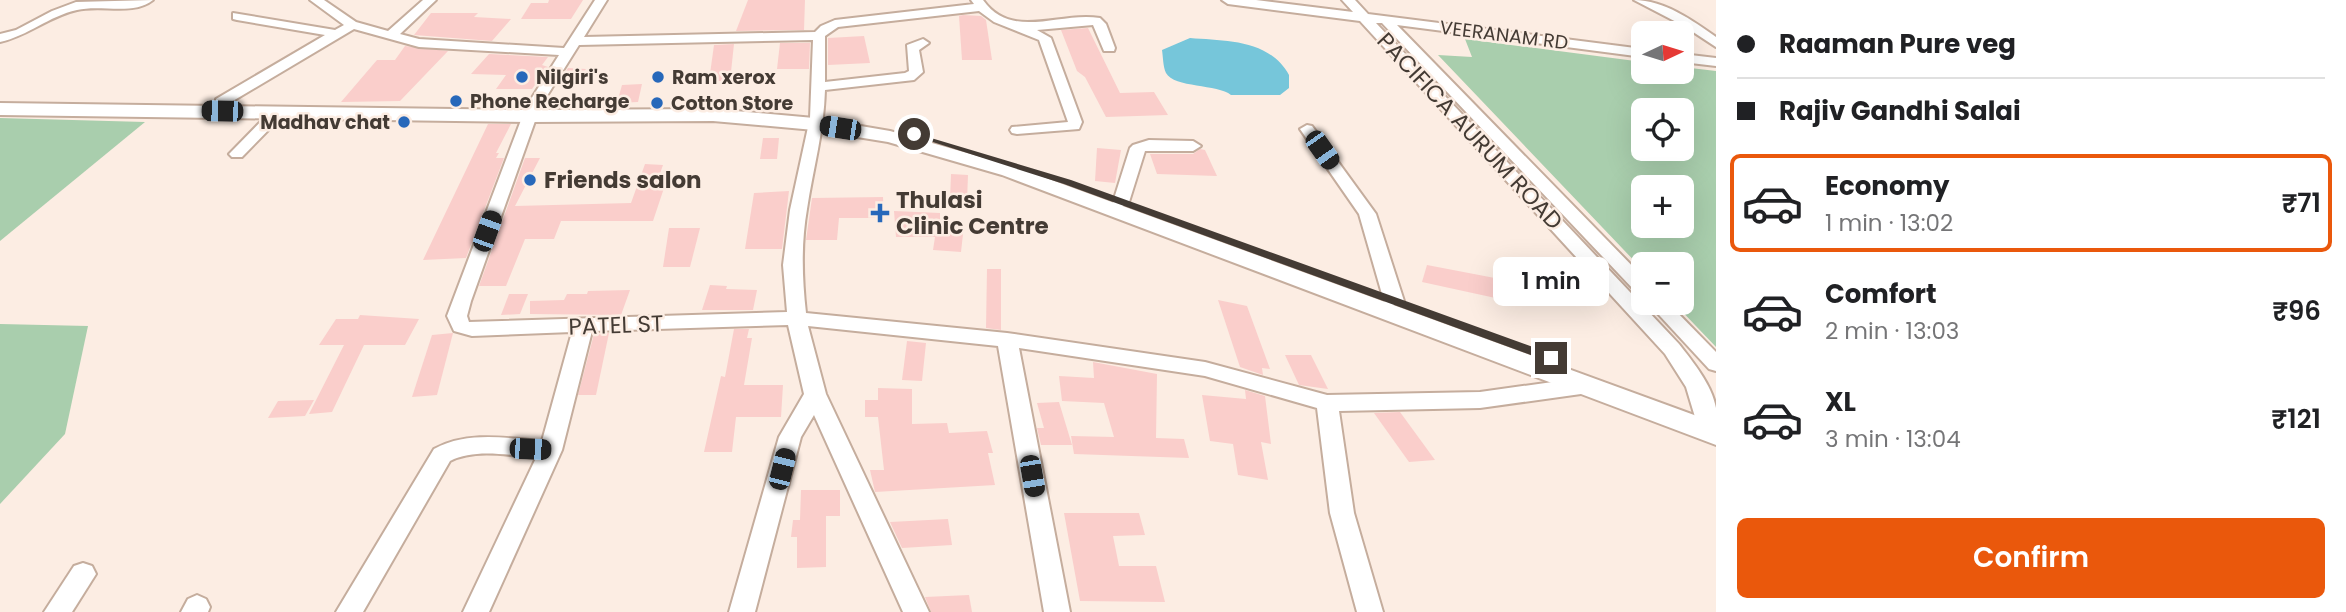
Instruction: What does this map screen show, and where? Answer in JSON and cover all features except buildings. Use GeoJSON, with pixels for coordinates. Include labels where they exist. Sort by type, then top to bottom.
{"type":"FeatureCollection","features":[{"type":"Feature","properties":{"kind":"main road"},"geometry":{"type":"LineString","coordinates":[[0,99],[713,115],[816,121],[897,130],[931,138],[1121,202],[1394,301],[1712,424]]}},
{"type":"Feature","properties":{"kind":"main road"},"geometry":{"type":"LineString","coordinates":[[0,108],[278,112],[531,111]]}},
{"type":"Feature","properties":{"kind":"main road"},"geometry":{"type":"LineString","coordinates":[[816,121],[912,141],[1009,171],[1581,386],[1712,424]]}},
{"type":"Feature","properties":{"kind":"street"},"geometry":{"type":"LineString","coordinates":[[0,38],[26,32],[72,7],[125,6],[147,0]]}},
{"type":"Feature","properties":{"kind":"street"},"geometry":{"type":"LineString","coordinates":[[316,0],[352,25],[419,43],[570,47],[819,36]]}},
{"type":"Feature","properties":{"kind":"street"},"geometry":{"type":"LineString","coordinates":[[390,36],[430,0]]}},
{"type":"Feature","properties":{"kind":"street"},"geometry":{"type":"LineString","coordinates":[[531,111],[601,0]]}},
{"type":"Feature","properties":{"kind":"street"},"geometry":{"type":"LineString","coordinates":[[1228,0],[1364,8]]}},
{"type":"Feature","properties":{"kind":"street","name":"PACIFICA AURUM ROAD"},"geometry":{"type":"LineString","coordinates":[[1348,0],[1385,20],[1631,276]]}},
{"type":"Feature","properties":{"kind":"street"},"geometry":{"type":"LineString","coordinates":[[1640,0],[1688,23],[1716,43]]}},
{"type":"Feature","properties":{"kind":"street"},"geometry":{"type":"LineString","coordinates":[[916,612],[815,394],[799,337],[792,265],[799,210],[816,121],[819,36],[835,24],[931,6],[979,4],[1015,27],[1034,32],[1047,41],[1075,125],[1066,129],[1017,130]]}},
{"type":"Feature","properties":{"kind":"street","name":"PACIFICA AURUM ROAD"},"geometry":{"type":"LineString","coordinates":[[1364,8],[1672,349],[1691,373],[1712,424]]}},
{"type":"Feature","properties":{"kind":"street"},"geometry":{"type":"LineString","coordinates":[[237,16],[338,34]]}},
{"type":"Feature","properties":{"kind":"street","name":"VEERANAM RD"},"geometry":{"type":"LineString","coordinates":[[1385,20],[1631,51]]}},
{"type":"Feature","properties":{"kind":"street"},"geometry":{"type":"LineString","coordinates":[[1015,27],[1096,21],[1100,24],[1109,48]]}},
{"type":"Feature","properties":{"kind":"street"},"geometry":{"type":"LineString","coordinates":[[221,102],[352,25]]}},
{"type":"Feature","properties":{"kind":"street"},"geometry":{"type":"LineString","coordinates":[[818,86],[909,77],[916,72],[912,48],[923,43]]}},
{"type":"Feature","properties":{"kind":"street"},"geometry":{"type":"LineString","coordinates":[[1694,59],[1716,62]]}},
{"type":"Feature","properties":{"kind":"street","name":"PATEL ST"},"geometry":{"type":"LineString","coordinates":[[531,111],[461,301],[457,316],[461,326],[472,329],[583,327],[797,318],[1007,340],[1205,369],[1327,403],[1480,400],[1581,386]]}},
{"type":"Feature","properties":{"kind":"street"},"geometry":{"type":"LineString","coordinates":[[237,154],[278,112]]}},
{"type":"Feature","properties":{"kind":"street"},"geometry":{"type":"LineString","coordinates":[[1307,129],[1367,214],[1394,301]]}},
{"type":"Feature","properties":{"kind":"street"},"geometry":{"type":"LineString","coordinates":[[1121,202],[1138,148],[1149,145],[1193,146]]}},
{"type":"Feature","properties":{"kind":"street"},"geometry":{"type":"LineString","coordinates":[[1669,315],[1716,364]]}},
{"type":"Feature","properties":{"kind":"street"},"geometry":{"type":"LineString","coordinates":[[476,612],[533,496],[551,450],[583,327]]}},
{"type":"Feature","properties":{"kind":"street"},"geometry":{"type":"LineString","coordinates":[[1007,340],[1056,612]]}},
{"type":"Feature","properties":{"kind":"street"},"geometry":{"type":"LineString","coordinates":[[742,612],[790,437],[815,394]]}},
{"type":"Feature","properties":{"kind":"street"},"geometry":{"type":"LineString","coordinates":[[1327,403],[1342,513],[1370,612]]}},
{"type":"Feature","properties":{"kind":"street"},"geometry":{"type":"LineString","coordinates":[[349,612],[447,450],[466,447],[551,450]]}},
{"type":"Feature","properties":{"kind":"street"},"geometry":{"type":"LineString","coordinates":[[57,612],[83,574]]}},
{"type":"Feature","properties":{"kind":"green space"},"geometry":{"type":"Polygon","coordinates":[[[1465,39],[1631,60],[1631,84],[1694,84],[1694,68],[1716,71],[1716,347],[1685,315],[1694,315],[1694,252],[1631,252],[1631,257],[1438,55],[1472,57],[1465,39]]]}},
{"type":"Feature","properties":{"kind":"green space"},"geometry":{"type":"Polygon","coordinates":[[[0,118],[145,122],[0,241],[0,118]]]}},
{"type":"Feature","properties":{"kind":"green space"},"geometry":{"type":"Polygon","coordinates":[[[0,324],[88,326],[65,434],[0,504],[0,324]]]}},
{"type":"Feature","properties":{"kind":"water"},"geometry":{"type":"Polygon","coordinates":[[[1190,38],[1246,44],[1270,54],[1289,75],[1289,88],[1280,95],[1231,95],[1171,78],[1165,71],[1162,50],[1190,38]]]}},
{"type":"Feature","properties":{"kind":"place","name":"Nilgiri's"},"geometry":{"type":"Point","coordinates":[522,77]}},
{"type":"Feature","properties":{"kind":"place","name":"Ram xerox"},"geometry":{"type":"Point","coordinates":[658,77]}},
{"type":"Feature","properties":{"kind":"place","name":"Phone Recharge"},"geometry":{"type":"Point","coordinates":[456,101]}},
{"type":"Feature","properties":{"kind":"place","name":"Cotton Store"},"geometry":{"type":"Point","coordinates":[657,103]}},
{"type":"Feature","properties":{"kind":"place","name":"Madhav chat"},"geometry":{"type":"Point","coordinates":[404,122]}},
{"type":"Feature","properties":{"kind":"place","name":"Friends salon"},"geometry":{"type":"Point","coordinates":[530,180]}},
{"type":"Feature","properties":{"kind":"place","name":"Thulasi Clinic Centre"},"geometry":{"type":"Point","coordinates":[880,213]}},
{"type":"Feature","properties":{"kind":"route"},"geometry":{"type":"LineString","coordinates":[[914,134],[1068,182],[1551,358]]}}]}
